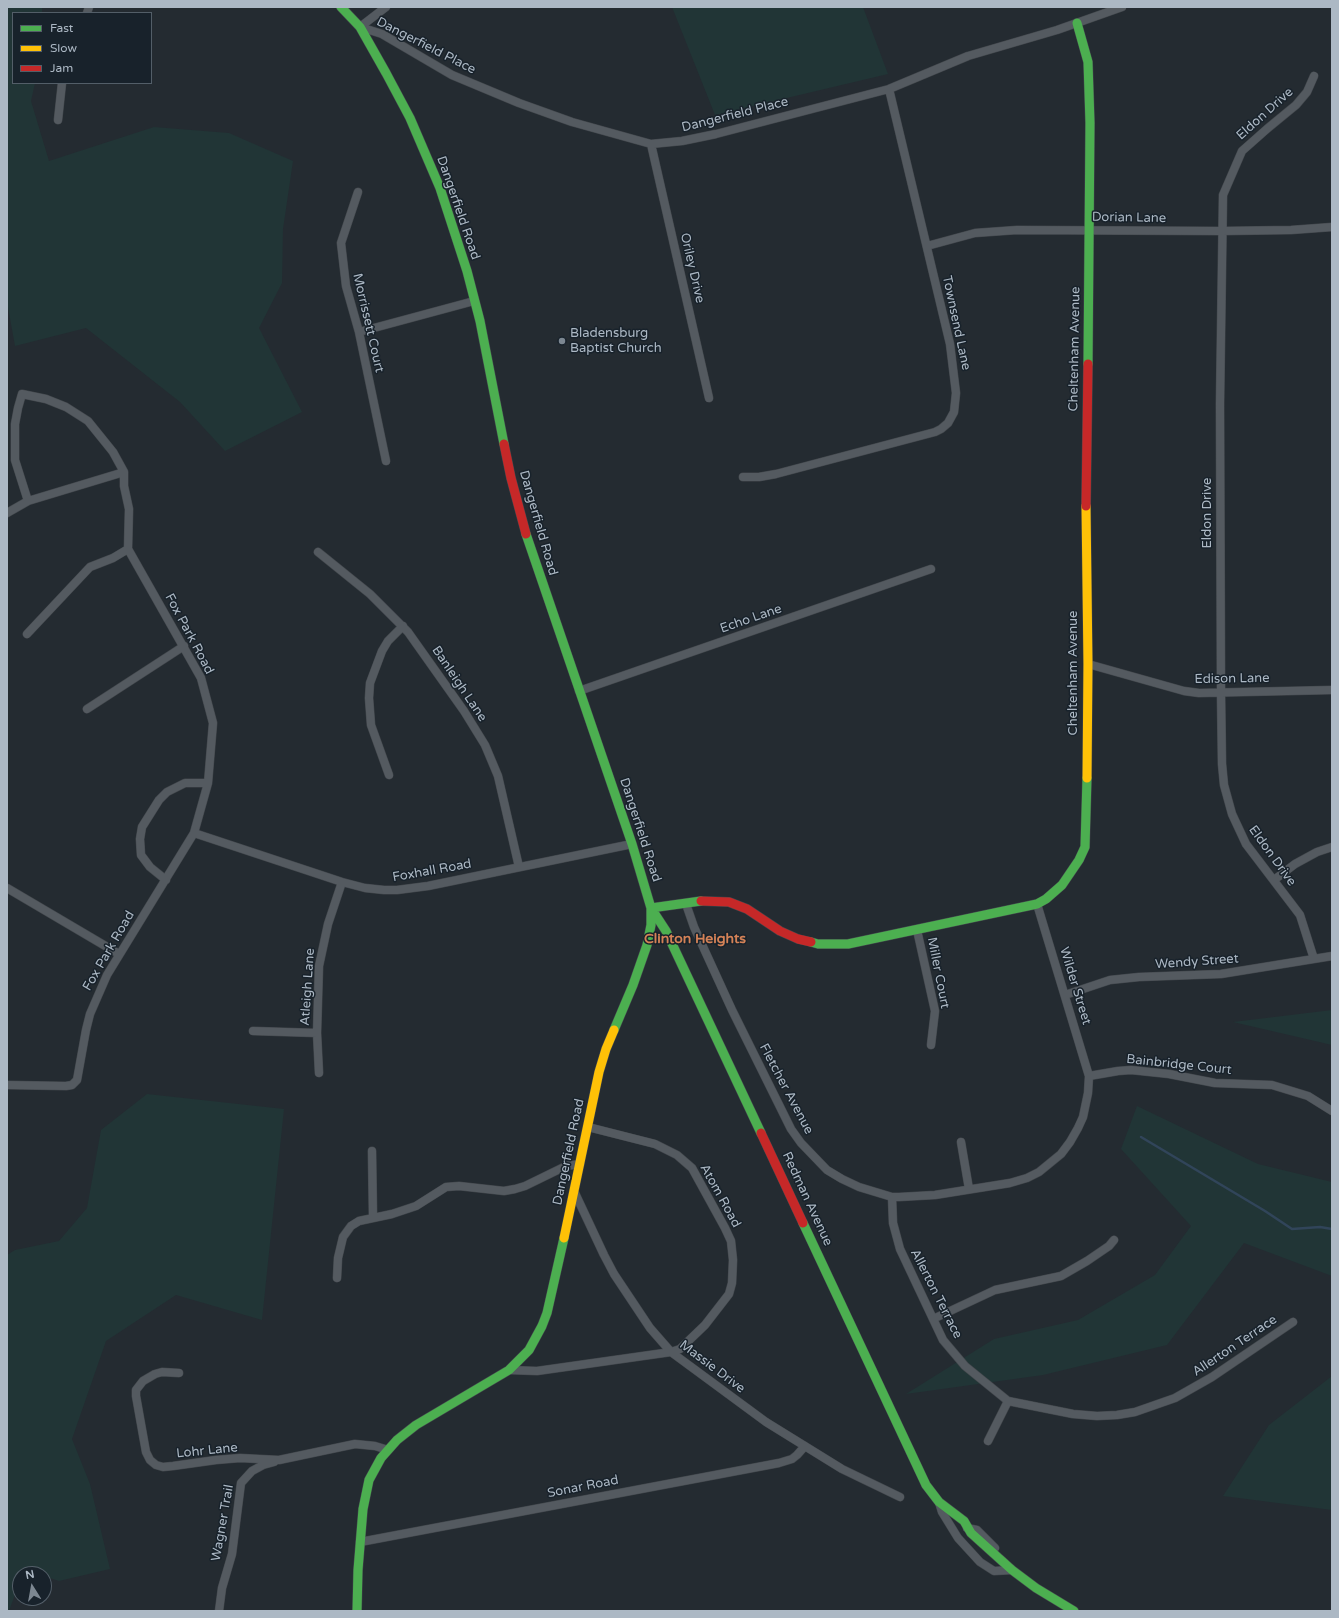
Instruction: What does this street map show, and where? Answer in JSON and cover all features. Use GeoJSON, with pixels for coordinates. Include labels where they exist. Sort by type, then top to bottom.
{"type":"FeatureCollection","features":[{"type":"Feature","properties":{"kind":"street","name":"Dangerfield Road"},"geometry":{"type":"LineString","coordinates":[[341,7],[360,27],[410,118],[440,188],[467,271],[491,374],[511,478],[522,522],[632,844],[651,908],[651,925],[647,945],[633,985],[605,1054],[542,1326],[529,1350],[509,1370],[422,1421],[407,1432],[388,1450],[375,1467],[366,1489],[358,1570],[358,1611]]}},
{"type":"Feature","properties":{"kind":"street"},"geometry":{"type":"LineString","coordinates":[[360,27],[386,7]]}},
{"type":"Feature","properties":{"kind":"street","name":"Dangerfield Place"},"geometry":{"type":"LineString","coordinates":[[360,27],[382,34],[452,74],[519,103],[572,122],[651,144],[682,141],[716,134],[889,89],[968,56],[1077,23],[1122,7]]}},
{"type":"Feature","properties":{"kind":"street","name":"Cheltenham Avenue"},"geometry":{"type":"LineString","coordinates":[[651,908],[702,901],[738,904],[780,931],[798,939],[818,944],[848,944],[1037,904],[1046,899],[1062,884],[1076,867],[1085,847],[1086,836],[1088,664],[1086,540],[1089,230],[1088,75],[1086,53],[1077,23]]}},
{"type":"Feature","properties":{"kind":"street","name":"Eldon Drive"},"geometry":{"type":"LineString","coordinates":[[1314,76],[1307,92],[1296,105],[1242,151],[1223,195],[1220,404],[1222,775],[1228,803],[1237,828],[1246,844],[1300,915],[1314,959]]}},
{"type":"Feature","properties":{"kind":"street"},"geometry":{"type":"LineString","coordinates":[[58,120],[62,84]]}},
{"type":"Feature","properties":{"kind":"street","name":"Townsend Lane"},"geometry":{"type":"LineString","coordinates":[[743,477],[759,477],[776,474],[935,432],[948,423],[954,412],[956,401],[953,362],[889,89]]}},
{"type":"Feature","properties":{"kind":"street","name":"Oriley Drive"},"geometry":{"type":"LineString","coordinates":[[651,144],[709,398]]}},
{"type":"Feature","properties":{"kind":"street","name":"Morrissett Court"},"geometry":{"type":"LineString","coordinates":[[358,192],[341,243],[346,286],[359,332],[386,461]]}},
{"type":"Feature","properties":{"kind":"street","name":"Dorian Lane"},"geometry":{"type":"LineString","coordinates":[[927,246],[975,233],[991,231],[1291,230],[1332,226]]}},
{"type":"Feature","properties":{"kind":"street"},"geometry":{"type":"LineString","coordinates":[[359,332],[474,301]]}},
{"type":"Feature","properties":{"kind":"street"},"geometry":{"type":"LineString","coordinates":[[27,634],[90,567],[113,558],[128,549],[129,509],[124,486],[124,472],[113,452],[88,421],[66,407],[46,399],[22,394],[15,424],[15,460],[28,501]]}},
{"type":"Feature","properties":{"kind":"street"},"geometry":{"type":"LineString","coordinates":[[7,513],[28,501],[124,472]]}},
{"type":"Feature","properties":{"kind":"street","name":"Fox Park Road"},"geometry":{"type":"LineString","coordinates":[[7,1085],[70,1086],[74,1084],[78,1077],[90,1014],[107,975],[194,833],[208,783],[213,723],[201,678],[128,549]]}},
{"type":"Feature","properties":{"kind":"street","name":"Banleigh Lane"},"geometry":{"type":"LineString","coordinates":[[318,552],[370,594],[416,640],[464,711],[485,746],[500,783],[519,867]]}},
{"type":"Feature","properties":{"kind":"street","name":"Echo Lane"},"geometry":{"type":"LineString","coordinates":[[579,691],[931,569]]}},
{"type":"Feature","properties":{"kind":"street"},"geometry":{"type":"LineString","coordinates":[[389,775],[371,725],[369,698],[370,683],[382,651],[388,641],[403,626]]}},
{"type":"Feature","properties":{"kind":"street"},"geometry":{"type":"LineString","coordinates":[[87,709],[184,646]]}},
{"type":"Feature","properties":{"kind":"street","name":"Edison Lane"},"geometry":{"type":"LineString","coordinates":[[1088,664],[1184,691],[1200,693],[1332,690]]}},
{"type":"Feature","properties":{"kind":"street"},"geometry":{"type":"LineString","coordinates":[[166,880],[150,867],[141,855],[140,839],[142,827],[159,800],[167,792],[185,783],[208,783]]}},
{"type":"Feature","properties":{"kind":"street","name":"Foxhall Road"},"geometry":{"type":"LineString","coordinates":[[194,833],[342,882],[365,888],[397,890],[428,886],[632,844]]}},
{"type":"Feature","properties":{"kind":"street"},"geometry":{"type":"LineString","coordinates":[[1274,880],[1295,864],[1317,852],[1332,847]]}},
{"type":"Feature","properties":{"kind":"street","name":"Atleigh Lane"},"geometry":{"type":"LineString","coordinates":[[319,1073],[317,1033],[319,966],[328,924],[342,882]]}},
{"type":"Feature","properties":{"kind":"street"},"geometry":{"type":"LineString","coordinates":[[7,888],[119,954]]}},
{"type":"Feature","properties":{"kind":"street","name":"Fletcher Avenue"},"geometry":{"type":"LineString","coordinates":[[686,904],[694,927],[732,1010],[791,1129],[801,1143],[827,1170],[859,1187],[892,1197],[914,1197],[1010,1183],[1027,1178],[1039,1172],[1061,1154],[1074,1137],[1083,1117],[1088,1093],[1089,1076]]}},
{"type":"Feature","properties":{"kind":"street","name":"Wilder Street"},"geometry":{"type":"LineString","coordinates":[[1037,904],[1089,1076]]}},
{"type":"Feature","properties":{"kind":"street","name":"Redman Avenue"},"geometry":{"type":"LineString","coordinates":[[651,908],[666,931],[926,1485],[939,1502],[964,1521],[967,1528],[1012,1570],[1036,1588],[1074,1611]]}},
{"type":"Feature","properties":{"kind":"street","name":"Miller Court"},"geometry":{"type":"LineString","coordinates":[[917,930],[935,1011],[932,1045]]}},
{"type":"Feature","properties":{"kind":"street","name":"Wendy Street"},"geometry":{"type":"LineString","coordinates":[[1065,995],[1110,980],[1138,977],[1221,974],[1332,956]]}},
{"type":"Feature","properties":{"kind":"street"},"geometry":{"type":"LineString","coordinates":[[253,1031],[317,1033]]}},
{"type":"Feature","properties":{"kind":"street","name":"Bainbridge Court"},"geometry":{"type":"LineString","coordinates":[[1089,1076],[1131,1070],[1156,1072],[1215,1083],[1250,1083],[1272,1085],[1285,1087],[1308,1096],[1332,1111]]}},
{"type":"Feature","properties":{"kind":"street","name":"Atom Road"},"geometry":{"type":"LineString","coordinates":[[509,1370],[537,1371],[671,1352],[680,1349],[706,1325],[729,1294],[732,1283],[734,1260],[731,1241],[692,1168],[678,1155],[655,1144],[588,1128]]}},
{"type":"Feature","properties":{"kind":"street"},"geometry":{"type":"LineString","coordinates":[[961,1142],[969,1189]]}},
{"type":"Feature","properties":{"kind":"street"},"geometry":{"type":"LineString","coordinates":[[372,1151],[373,1217]]}},
{"type":"Feature","properties":{"kind":"street"},"geometry":{"type":"LineString","coordinates":[[336,1278],[340,1247],[346,1231],[354,1224],[373,1217],[392,1214],[416,1206],[446,1187],[459,1186],[504,1191],[525,1186],[566,1166],[580,1164]]}},
{"type":"Feature","properties":{"kind":"street","name":"Massie Drive"},"geometry":{"type":"LineString","coordinates":[[574,1191],[614,1274],[650,1328],[671,1352],[734,1399],[805,1446],[842,1469],[900,1497]]}},
{"type":"Feature","properties":{"kind":"street","name":"Allerton Terrace"},"geometry":{"type":"LineString","coordinates":[[892,1197],[894,1223],[900,1249],[943,1340],[965,1366],[1008,1401],[1073,1414],[1097,1416],[1135,1412],[1175,1398],[1212,1377],[1293,1322]]}},
{"type":"Feature","properties":{"kind":"street"},"geometry":{"type":"LineString","coordinates":[[933,1319],[995,1290],[1061,1276],[1087,1261],[1109,1246],[1114,1240]]}},
{"type":"Feature","properties":{"kind":"street","name":"Lohr Lane"},"geometry":{"type":"LineString","coordinates":[[179,1373],[162,1372],[155,1374],[143,1381],[136,1390],[145,1447],[152,1463],[164,1467],[240,1458],[279,1460],[356,1444],[371,1445],[388,1450]]}},
{"type":"Feature","properties":{"kind":"street"},"geometry":{"type":"LineString","coordinates":[[988,1441],[1008,1401]]}},
{"type":"Feature","properties":{"kind":"street","name":"Sonar Road"},"geometry":{"type":"LineString","coordinates":[[360,1542],[779,1463],[792,1459],[805,1446]]}},
{"type":"Feature","properties":{"kind":"street","name":"Wagner Trail"},"geometry":{"type":"LineString","coordinates":[[219,1611],[222,1588],[232,1554],[241,1483],[252,1471],[263,1465],[279,1460]]}},
{"type":"Feature","properties":{"kind":"street"},"geometry":{"type":"LineString","coordinates":[[939,1502],[942,1512],[958,1538],[969,1543],[994,1572],[1012,1570]]}},
{"type":"Feature","properties":{"kind":"green space"},"geometry":{"type":"Polygon","coordinates":[[[7,7],[42,7],[42,12],[12,12],[12,84],[35,84],[31,101],[49,161],[154,127],[229,133],[293,161],[283,229],[282,283],[259,328],[302,412],[225,451],[180,402],[86,328],[15,346],[7,302],[7,7]]]}},
{"type":"Feature","properties":{"kind":"green space"},"geometry":{"type":"Polygon","coordinates":[[[672,7],[863,7],[888,74],[715,115],[672,7]]]}},
{"type":"Feature","properties":{"kind":"green space"},"geometry":{"type":"Polygon","coordinates":[[[1332,1010],[1332,1045],[1233,1022],[1332,1010]]]}},
{"type":"Feature","properties":{"kind":"green space"},"geometry":{"type":"Polygon","coordinates":[[[147,1094],[284,1109],[262,1320],[176,1295],[106,1341],[72,1439],[90,1484],[110,1569],[59,1581],[52,1579],[52,1566],[12,1566],[12,1603],[9,1611],[7,1611],[7,1255],[15,1250],[59,1241],[87,1208],[101,1130],[147,1094]]]}},
{"type":"Feature","properties":{"kind":"green space"},"geometry":{"type":"Polygon","coordinates":[[[1137,1106],[1258,1164],[1332,1182],[1332,1276],[1244,1243],[1167,1345],[1043,1375],[906,1394],[994,1339],[1078,1320],[1155,1275],[1191,1226],[1121,1149],[1137,1106]]]}},
{"type":"Feature","properties":{"kind":"green space"},"geometry":{"type":"Polygon","coordinates":[[[1332,1376],[1332,1510],[1223,1496],[1269,1425],[1332,1376]]]}},
{"type":"Feature","properties":{"kind":"waterway"},"geometry":{"type":"LineString","coordinates":[[1141,1137],[1265,1211],[1292,1229],[1320,1227],[1332,1229]]}},
{"type":"Feature","properties":{"kind":"traffic: fast"},"geometry":{"type":"LineString","coordinates":[[341,7],[360,27],[386,73],[410,118],[440,188],[467,271],[480,321],[504,444]]}},
{"type":"Feature","properties":{"kind":"traffic: fast"},"geometry":{"type":"LineString","coordinates":[[1077,23],[1088,62],[1090,123],[1088,364]]}},
{"type":"Feature","properties":{"kind":"traffic: fast"},"geometry":{"type":"LineString","coordinates":[[526,534],[632,844],[651,908],[651,925],[647,945],[633,985],[614,1030]]}},
{"type":"Feature","properties":{"kind":"traffic: fast"},"geometry":{"type":"LineString","coordinates":[[811,942],[818,944],[848,944],[1037,904],[1046,899],[1062,885],[1079,860],[1085,847],[1087,778]]}},
{"type":"Feature","properties":{"kind":"traffic: fast"},"geometry":{"type":"LineString","coordinates":[[701,901],[651,908],[666,931],[761,1133]]}},
{"type":"Feature","properties":{"kind":"traffic: fast"},"geometry":{"type":"LineString","coordinates":[[803,1223],[926,1485],[939,1502],[964,1521],[971,1533],[1012,1570],[1036,1588],[1074,1611]]}},
{"type":"Feature","properties":{"kind":"traffic: fast"},"geometry":{"type":"LineString","coordinates":[[357,1611],[358,1570],[363,1509],[369,1480],[381,1458],[397,1440],[416,1425],[509,1370],[529,1350],[547,1313],[564,1238]]}},
{"type":"Feature","properties":{"kind":"traffic: slow"},"geometry":{"type":"LineString","coordinates":[[1086,506],[1088,664],[1087,778]]}},
{"type":"Feature","properties":{"kind":"traffic: slow"},"geometry":{"type":"LineString","coordinates":[[564,1238],[599,1072],[614,1030]]}},
{"type":"Feature","properties":{"kind":"traffic: jam"},"geometry":{"type":"LineString","coordinates":[[1086,506],[1088,364]]}},
{"type":"Feature","properties":{"kind":"traffic: jam"},"geometry":{"type":"LineString","coordinates":[[504,444],[511,478],[526,534]]}},
{"type":"Feature","properties":{"kind":"traffic: jam"},"geometry":{"type":"LineString","coordinates":[[701,901],[729,902],[747,909],[780,931],[798,939],[811,942]]}},
{"type":"Feature","properties":{"kind":"traffic: jam"},"geometry":{"type":"LineString","coordinates":[[761,1133],[803,1223]]}},
{"type":"Feature","properties":{"kind":"place","name":"Bladensburg Baptist Church"},"geometry":{"type":"Point","coordinates":[562,341]}},
{"type":"Feature","properties":{"kind":"district","name":"Clinton Heights"},"geometry":{"type":"Point","coordinates":[695,939]}}]}
